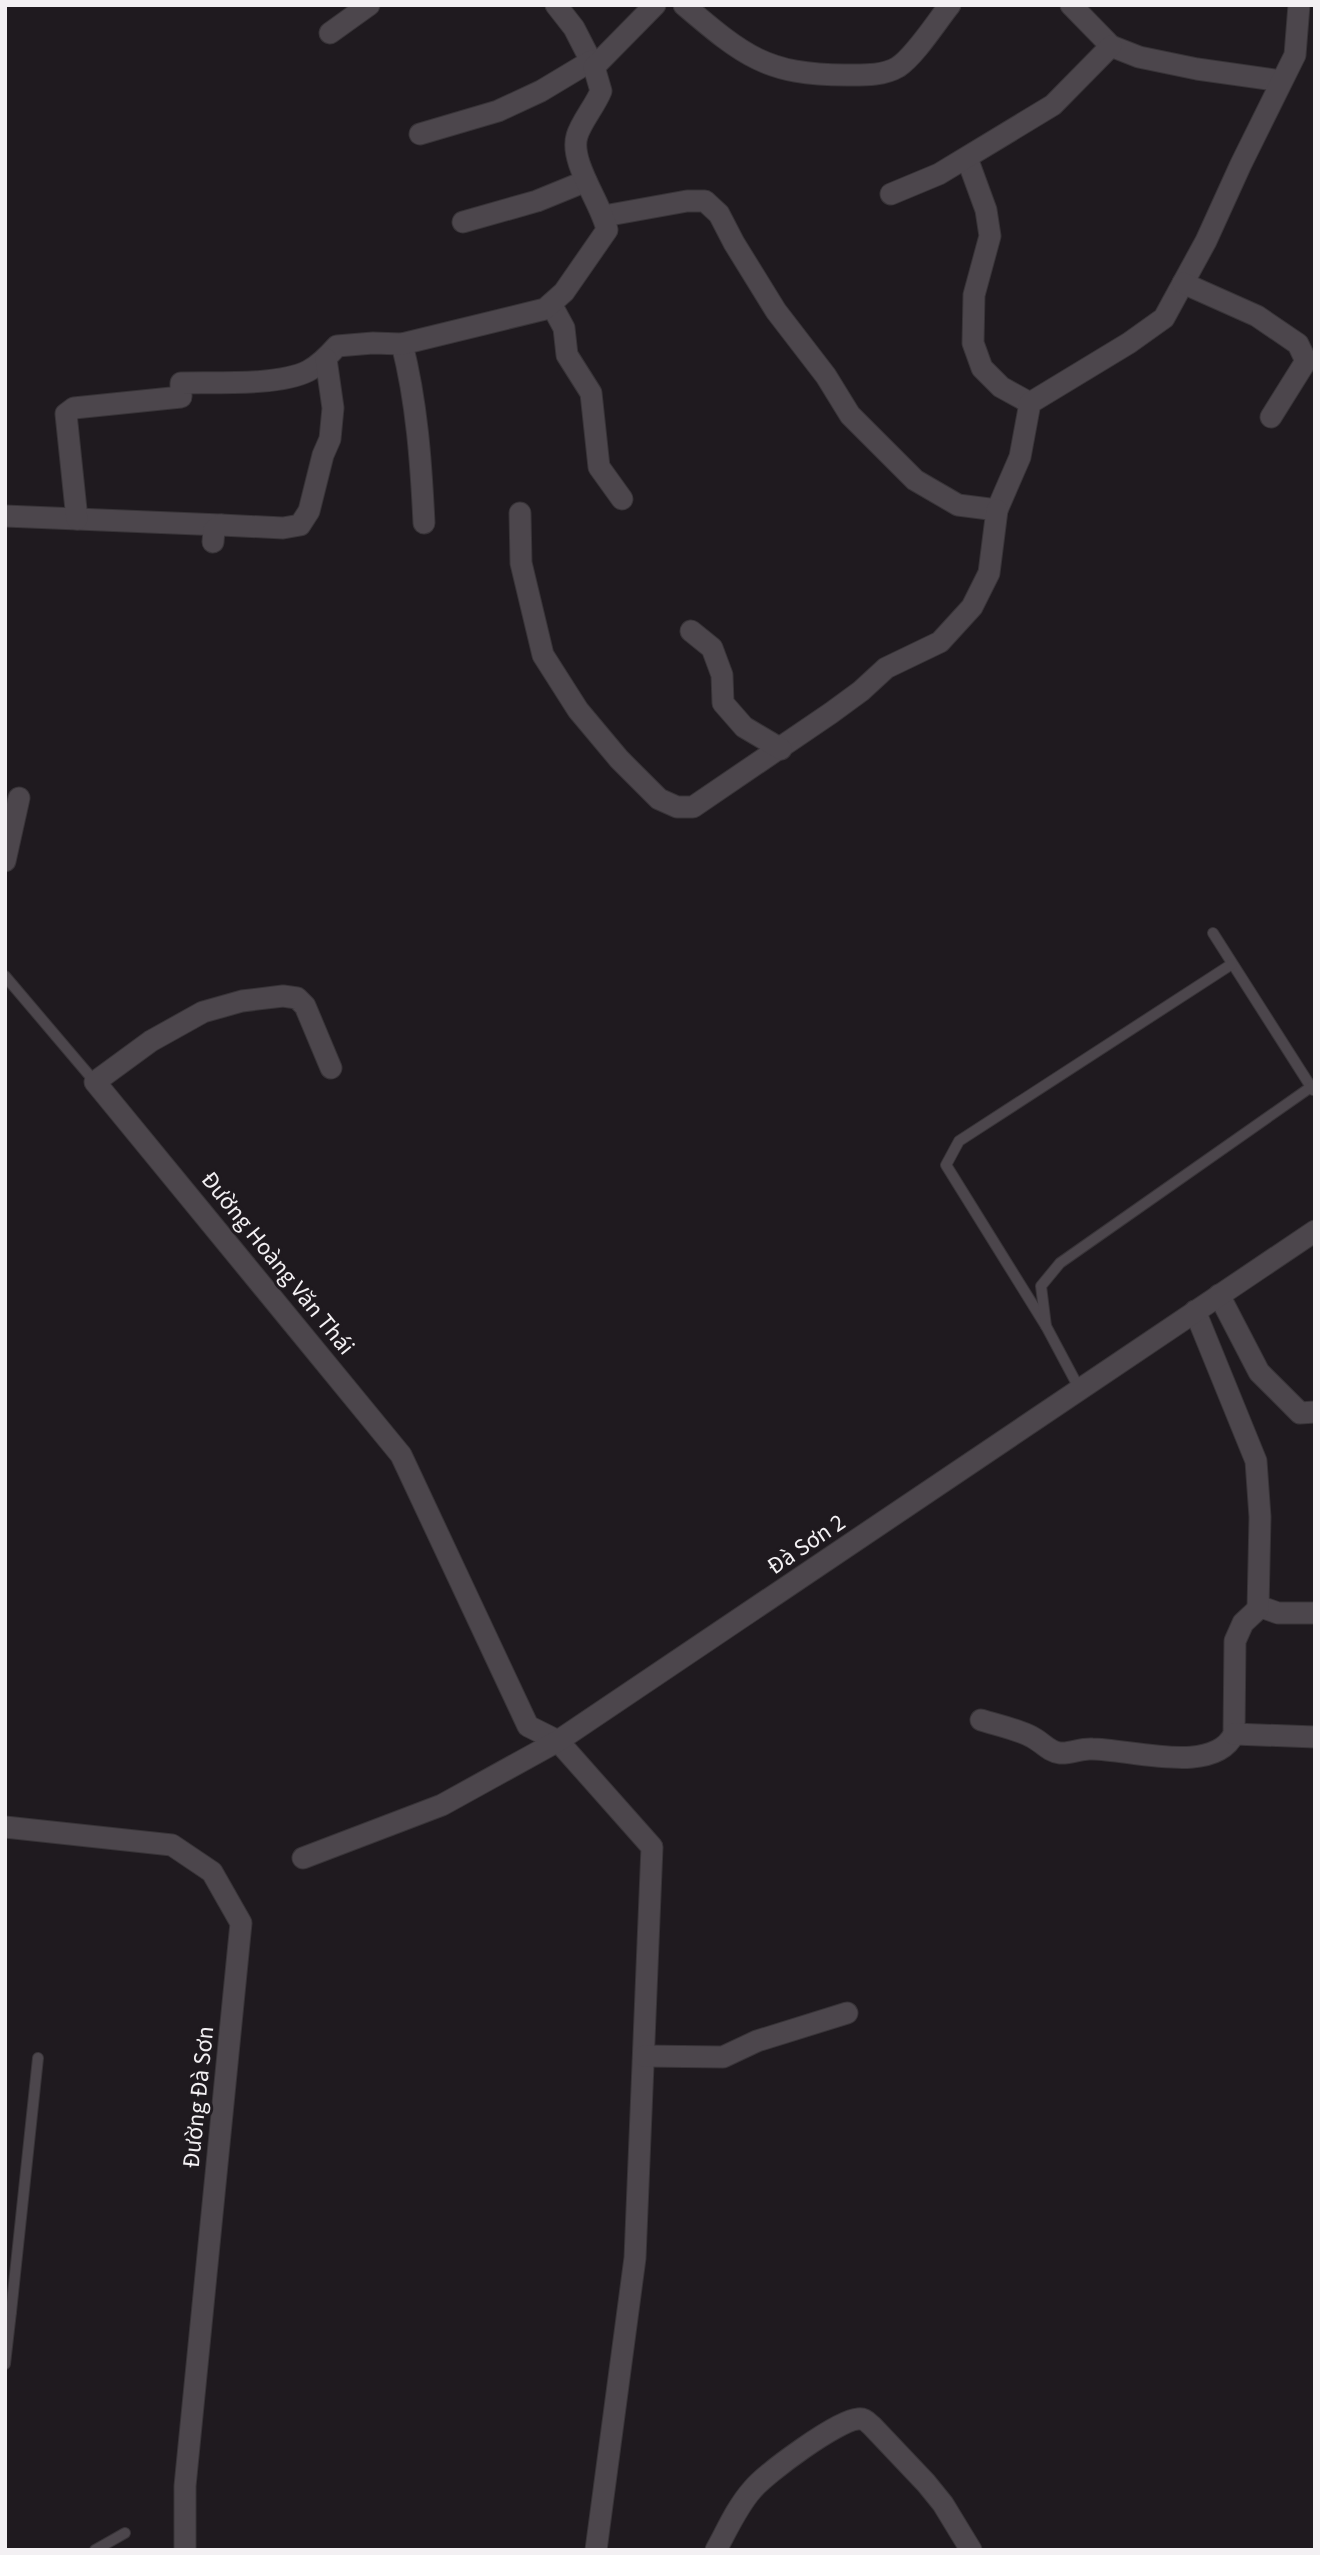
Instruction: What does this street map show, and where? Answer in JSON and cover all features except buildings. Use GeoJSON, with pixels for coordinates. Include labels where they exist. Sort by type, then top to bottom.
{"type":"FeatureCollection","features":[{"type":"Feature","properties":{"kind":"street"},"geometry":{"type":"LineString","coordinates":[[330,33],[369,5]]}},
{"type":"Feature","properties":{"kind":"street"},"geometry":{"type":"LineString","coordinates":[[77,519],[66,414],[74,408],[181,397],[181,383],[262,381],[307,372],[326,359],[337,346],[402,344],[545,309],[564,292],[607,230],[604,216],[589,191],[577,153],[576,136],[601,91],[592,64],[574,28],[556,5]]}},
{"type":"Feature","properties":{"kind":"street"},"geometry":{"type":"LineString","coordinates":[[420,134],[498,111],[592,64],[655,5]]}},
{"type":"Feature","properties":{"kind":"street"},"geometry":{"type":"LineString","coordinates":[[684,5],[718,34],[757,60],[778,68],[818,75],[873,75],[900,66],[950,5]]}},
{"type":"Feature","properties":{"kind":"street"},"geometry":{"type":"LineString","coordinates":[[1070,5],[1111,46],[1139,57],[1281,81]]}},
{"type":"Feature","properties":{"kind":"street"},"geometry":{"type":"LineString","coordinates":[[520,513],[526,592],[543,655],[578,710],[619,759],[659,799],[677,807],[693,807],[781,749],[861,691],[886,668],[940,642],[972,607],[989,573],[998,510],[1020,457],[1030,403],[1129,343],[1164,318],[1206,241],[1295,55],[1299,5]]}},
{"type":"Feature","properties":{"kind":"street"},"geometry":{"type":"LineString","coordinates":[[891,194],[939,174],[1053,105],[1111,46]]}},
{"type":"Feature","properties":{"kind":"street"},"geometry":{"type":"LineString","coordinates":[[967,158],[986,210],[990,236],[974,295],[972,343],[982,368],[1001,387],[1030,403]]}},
{"type":"Feature","properties":{"kind":"street"},"geometry":{"type":"LineString","coordinates":[[463,222],[537,201],[586,181]]}},
{"type":"Feature","properties":{"kind":"street"},"geometry":{"type":"LineString","coordinates":[[604,216],[687,201],[705,201],[719,214],[776,311],[826,376],[858,424],[915,480],[958,505],[998,510]]}},
{"type":"Feature","properties":{"kind":"street"},"geometry":{"type":"LineString","coordinates":[[1183,283],[1257,316],[1298,344],[1306,361],[1271,416]]}},
{"type":"Feature","properties":{"kind":"street"},"geometry":{"type":"LineString","coordinates":[[551,304],[564,328],[567,355],[591,393],[599,467],[622,499]]}},
{"type":"Feature","properties":{"kind":"street"},"geometry":{"type":"LineString","coordinates":[[402,344],[418,425],[424,523]]}},
{"type":"Feature","properties":{"kind":"street"},"geometry":{"type":"LineString","coordinates":[[5,516],[77,519],[217,533],[300,525],[309,512],[323,455],[330,439],[333,408],[326,359]]}},
{"type":"Feature","properties":{"kind":"street"},"geometry":{"type":"LineString","coordinates":[[691,631],[712,648],[722,675],[723,703],[744,727],[781,749]]}},
{"type":"Feature","properties":{"kind":"street"},"geometry":{"type":"LineString","coordinates":[[5,862],[19,799]]}},
{"type":"Feature","properties":{"kind":"street"},"geometry":{"type":"LineString","coordinates":[[96,1082],[151,1041],[203,1012],[242,1002],[283,996],[297,998],[305,1006],[331,1068]]}},
{"type":"Feature","properties":{"kind":"street","name":"Đường Hoàng Văn Thái"},"geometry":{"type":"LineString","coordinates":[[96,1082],[401,1455],[528,1726],[558,1741]]}},
{"type":"Feature","properties":{"kind":"street","name":"Đà Sơn 2"},"geometry":{"type":"LineString","coordinates":[[303,1858],[442,1805],[558,1741],[1315,1231]]}},
{"type":"Feature","properties":{"kind":"street"},"geometry":{"type":"LineString","coordinates":[[1219,1295],[1259,1372],[1300,1413],[1315,1412]]}},
{"type":"Feature","properties":{"kind":"street"},"geometry":{"type":"LineString","coordinates":[[981,1720],[1032,1737],[1059,1754],[1093,1749],[1195,1758],[1222,1750],[1230,1742],[1234,1734],[1235,1641],[1243,1623],[1258,1609],[1260,1517],[1256,1461],[1195,1311]]}},
{"type":"Feature","properties":{"kind":"street"},"geometry":{"type":"LineString","coordinates":[[1258,1606],[1278,1613],[1315,1613]]}},
{"type":"Feature","properties":{"kind":"street"},"geometry":{"type":"LineString","coordinates":[[1234,1734],[1315,1737]]}},
{"type":"Feature","properties":{"kind":"street"},"geometry":{"type":"LineString","coordinates":[[558,1741],[652,1847],[635,2258],[596,2550]]}},
{"type":"Feature","properties":{"kind":"street","name":"Đường Đà Sơn"},"geometry":{"type":"LineString","coordinates":[[5,1827],[172,1845],[212,1872],[241,1923],[185,2486],[185,2550]]}},
{"type":"Feature","properties":{"kind":"street"},"geometry":{"type":"LineString","coordinates":[[644,2056],[723,2057],[757,2041],[847,2013]]}},
{"type":"Feature","properties":{"kind":"street"},"geometry":{"type":"LineString","coordinates":[[716,2550],[740,2506],[763,2479],[826,2434],[856,2418],[863,2419],[872,2426],[926,2483],[943,2504],[971,2550]]}},
{"type":"Feature","properties":{"kind":"lane"},"geometry":{"type":"LineString","coordinates":[[1046,1326],[1041,1286],[1060,1263],[1313,1090],[1213,933]]}},
{"type":"Feature","properties":{"kind":"lane"},"geometry":{"type":"LineString","coordinates":[[1079,1388],[1046,1326],[946,1165],[959,1140],[1233,964]]}},
{"type":"Feature","properties":{"kind":"lane"},"geometry":{"type":"LineString","coordinates":[[5,976],[96,1082]]}},
{"type":"Feature","properties":{"kind":"lane"},"geometry":{"type":"LineString","coordinates":[[5,2364],[8,2311],[38,2058]]}},
{"type":"Feature","properties":{"kind":"lane"},"geometry":{"type":"LineString","coordinates":[[95,2550],[125,2533]]}}]}
